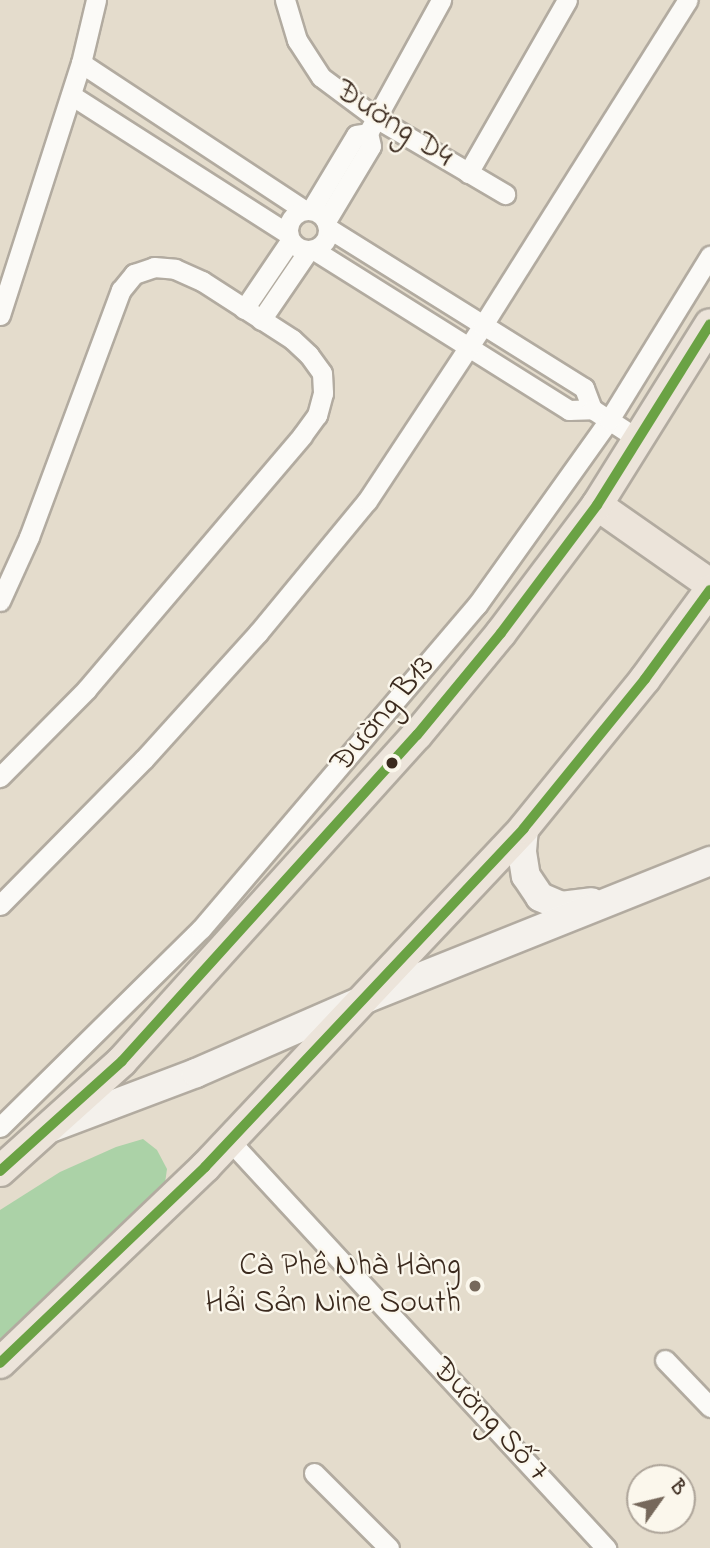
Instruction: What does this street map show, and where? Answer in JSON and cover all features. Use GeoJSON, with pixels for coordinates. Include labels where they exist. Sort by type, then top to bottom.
{"type":"FeatureCollection","features":[{"type":"Feature","properties":{"kind":"main road"},"geometry":{"type":"LineString","coordinates":[[0,1171],[122,1061],[417,735],[501,634],[597,505],[710,324]]}},
{"type":"Feature","properties":{"kind":"main road"},"geometry":{"type":"LineString","coordinates":[[597,505],[710,584]]}},
{"type":"Feature","properties":{"kind":"main road"},"geometry":{"type":"LineString","coordinates":[[0,1363],[205,1167],[524,828],[645,678],[710,590]]}},
{"type":"Feature","properties":{"kind":"main road"},"geometry":{"type":"LineString","coordinates":[[524,828],[522,852],[526,876],[540,897],[561,906],[615,900]]}},
{"type":"Feature","properties":{"kind":"main road"},"geometry":{"type":"LineString","coordinates":[[0,1152],[42,1132],[196,1073],[365,999],[710,861]]}},
{"type":"Feature","properties":{"kind":"street"},"geometry":{"type":"LineString","coordinates":[[0,315],[81,63],[96,0]]}},
{"type":"Feature","properties":{"kind":"street","name":"Đường D4"},"geometry":{"type":"LineString","coordinates":[[285,0],[292,27],[312,66],[372,125],[505,194]]}},
{"type":"Feature","properties":{"kind":"street"},"geometry":{"type":"LineString","coordinates":[[244,309],[289,238],[289,221],[317,217],[372,146],[372,125],[429,27],[441,0]]}},
{"type":"Feature","properties":{"kind":"street"},"geometry":{"type":"LineString","coordinates":[[468,173],[567,0]]}},
{"type":"Feature","properties":{"kind":"street"},"geometry":{"type":"LineString","coordinates":[[0,905],[144,760],[258,633],[367,500],[483,325],[688,0]]}},
{"type":"Feature","properties":{"kind":"street"},"geometry":{"type":"LineString","coordinates":[[81,63],[584,388],[592,409],[638,439]]}},
{"type":"Feature","properties":{"kind":"street"},"geometry":{"type":"LineString","coordinates":[[71,95],[289,238],[294,246],[311,250],[569,410],[592,409]]}},
{"type":"Feature","properties":{"kind":"street"},"geometry":{"type":"LineString","coordinates":[[261,320],[311,250],[325,241],[317,217]]}},
{"type":"Feature","properties":{"kind":"street","name":"Đường B13"},"geometry":{"type":"LineString","coordinates":[[0,1127],[210,918],[477,605],[609,421],[710,256]]}},
{"type":"Feature","properties":{"kind":"street"},"geometry":{"type":"LineString","coordinates":[[0,601],[29,537],[121,290],[134,274],[153,267],[174,269],[202,281],[292,339],[322,373],[323,393],[317,415],[140,629],[87,689],[0,777]]}},
{"type":"Feature","properties":{"kind":"street","name":"Đường Số 7"},"geometry":{"type":"LineString","coordinates":[[229,1140],[606,1548]]}},
{"type":"Feature","properties":{"kind":"street"},"geometry":{"type":"LineString","coordinates":[[665,1360],[710,1407]]}},
{"type":"Feature","properties":{"kind":"street"},"geometry":{"type":"LineString","coordinates":[[314,1473],[389,1548]]}},
{"type":"Feature","properties":{"kind":"green space"},"geometry":{"type":"Polygon","coordinates":[[[143,1139],[157,1150],[167,1169],[165,1183],[0,1341],[0,1210],[60,1172],[116,1147],[143,1139]]]}},
{"type":"Feature","properties":{"kind":"transit line"},"geometry":{"type":"LineString","coordinates":[[0,1171],[122,1061],[417,735],[501,633],[597,505],[710,324]]}},
{"type":"Feature","properties":{"kind":"transit line"},"geometry":{"type":"LineString","coordinates":[[0,1363],[205,1167],[524,828],[645,679],[710,590]]}},
{"type":"Feature","properties":{"kind":"place","name":"Cà Phê Nhà Hàng Hải Sản Nine South"},"geometry":{"type":"Point","coordinates":[475,1286]}}]}
